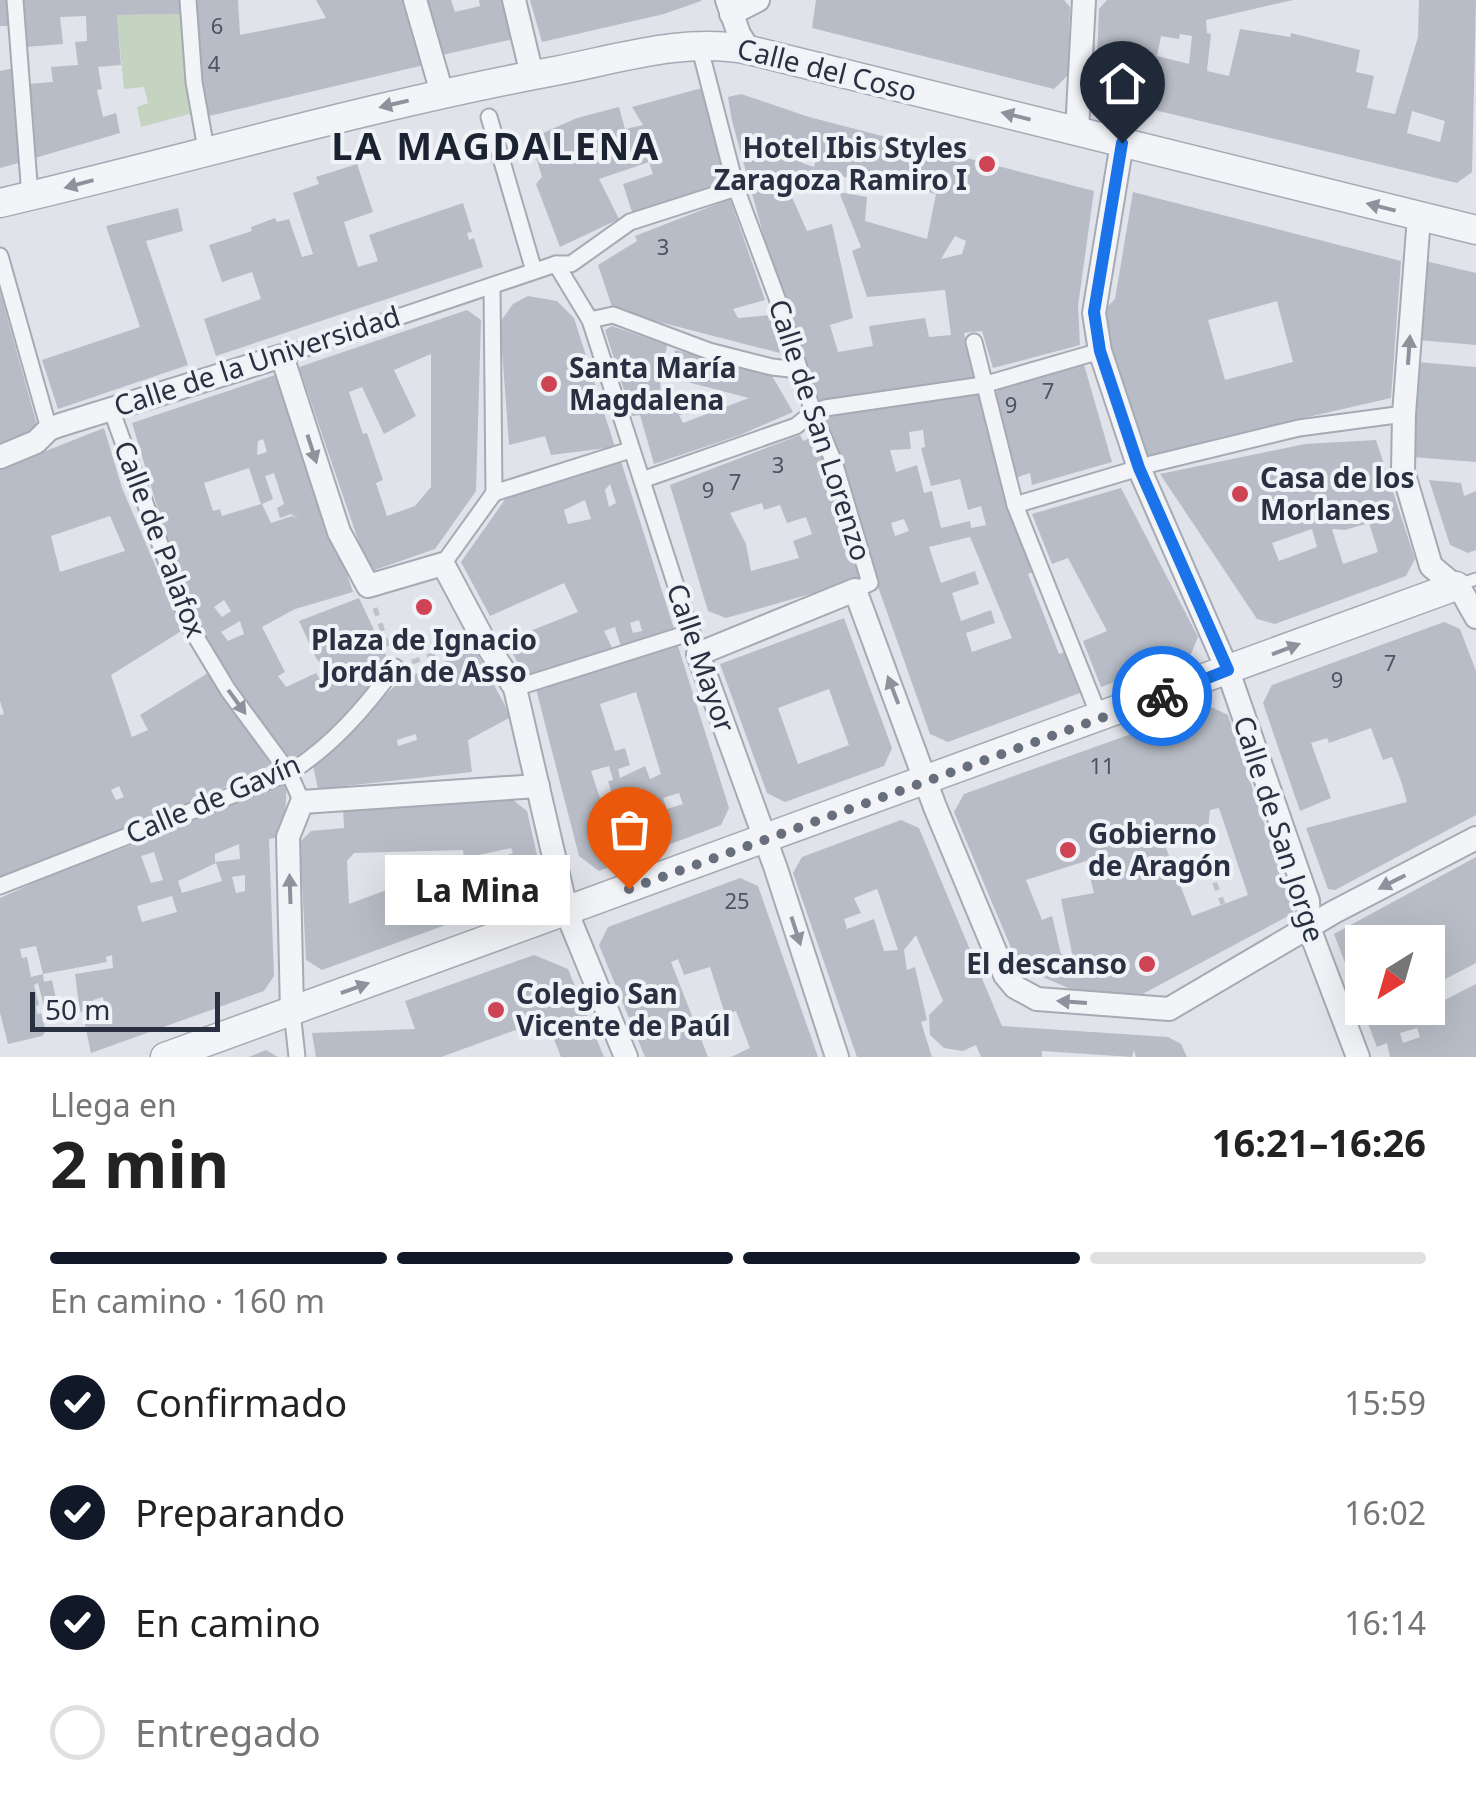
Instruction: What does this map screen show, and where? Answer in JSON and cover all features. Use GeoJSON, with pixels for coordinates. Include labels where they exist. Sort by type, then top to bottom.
{"type":"FeatureCollection","features":[{"type":"Feature","properties":{"kind":"street"},"geometry":{"type":"LineString","coordinates":[[15,0],[30,196]]}},
{"type":"Feature","properties":{"kind":"street"},"geometry":{"type":"LineString","coordinates":[[188,0],[194,82],[206,149]]}},
{"type":"Feature","properties":{"kind":"street"},"geometry":{"type":"LineString","coordinates":[[415,0],[442,93]]}},
{"type":"Feature","properties":{"kind":"street"},"geometry":{"type":"LineString","coordinates":[[514,0],[532,75]]}},
{"type":"Feature","properties":{"kind":"street"},"geometry":{"type":"LineString","coordinates":[[750,50],[729,7],[758,0]]}},
{"type":"Feature","properties":{"kind":"street"},"geometry":{"type":"LineString","coordinates":[[1077,131],[1084,0]]}},
{"type":"Feature","properties":{"kind":"street","name":"Calle del Coso"},"geometry":{"type":"LineString","coordinates":[[0,203],[442,93],[698,45],[750,50],[1476,230]]}},
{"type":"Feature","properties":{"kind":"street","name":"Calle de San Lorenzo"},"geometry":{"type":"LineString","coordinates":[[698,45],[736,188],[835,465],[870,584],[855,590],[1005,974],[1015,987],[1036,999],[1169,1009],[1309,928]]}},
{"type":"Feature","properties":{"kind":"street"},"geometry":{"type":"LineString","coordinates":[[489,117],[534,272]]}},
{"type":"Feature","properties":{"kind":"street","name":"Calle de San Jorge"},"geometry":{"type":"LineString","coordinates":[[1122,143],[1094,312],[1100,351],[1228,670],[1308,902],[1309,928],[1358,1057]]}},
{"type":"Feature","properties":{"kind":"street","name":"Calle de la Universidad"},"geometry":{"type":"LineString","coordinates":[[0,457],[36,442],[49,429],[111,408],[282,356],[556,264],[571,264],[630,222],[736,188]]}},
{"type":"Feature","properties":{"kind":"street"},"geometry":{"type":"LineString","coordinates":[[1420,216],[1404,414],[1404,472],[1431,566],[1466,583],[1476,617]]}},
{"type":"Feature","properties":{"kind":"street"},"geometry":{"type":"LineString","coordinates":[[0,256],[49,429]]}},
{"type":"Feature","properties":{"kind":"street","name":"Calle Mayor"},"geometry":{"type":"LineString","coordinates":[[556,264],[590,320],[630,450],[837,1057]]}},
{"type":"Feature","properties":{"kind":"street"},"geometry":{"type":"LineString","coordinates":[[492,286],[494,494]]}},
{"type":"Feature","properties":{"kind":"street"},"geometry":{"type":"LineString","coordinates":[[590,320],[612,315],[709,351],[772,368],[799,370]]}},
{"type":"Feature","properties":{"kind":"street"},"geometry":{"type":"LineString","coordinates":[[974,342],[1015,506],[1100,718]]}},
{"type":"Feature","properties":{"kind":"street"},"geometry":{"type":"LineString","coordinates":[[642,480],[796,426],[813,412],[983,385],[1100,351]]}},
{"type":"Feature","properties":{"kind":"street"},"geometry":{"type":"LineString","coordinates":[[282,356],[339,532],[368,586],[443,564],[494,494],[630,450]]}},
{"type":"Feature","properties":{"kind":"street","name":"Calle de Palafox"},"geometry":{"type":"LineString","coordinates":[[111,408],[190,626],[228,690],[289,774],[302,802]]}},
{"type":"Feature","properties":{"kind":"street"},"geometry":{"type":"LineString","coordinates":[[1015,506],[1145,466],[1299,428],[1404,414]]}},
{"type":"Feature","properties":{"kind":"street"},"geometry":{"type":"LineString","coordinates":[[443,564],[483,639],[515,688],[567,912],[626,1057]]}},
{"type":"Feature","properties":{"kind":"street"},"geometry":{"type":"LineString","coordinates":[[165,1057],[1466,583]]}},
{"type":"Feature","properties":{"kind":"street"},"geometry":{"type":"LineString","coordinates":[[515,688],[695,643],[855,590]]}},
{"type":"Feature","properties":{"kind":"street","name":"Calle de Gavín"},"geometry":{"type":"LineString","coordinates":[[0,886],[289,774],[358,716],[396,668]]}},
{"type":"Feature","properties":{"kind":"street"},"geometry":{"type":"LineString","coordinates":[[296,1057],[288,837],[302,802],[538,786]]}},
{"type":"Feature","properties":{"kind":"street"},"geometry":{"type":"LineString","coordinates":[[1309,928],[1476,838]]}},
{"type":"Feature","properties":{"kind":"path"},"geometry":{"type":"LineString","coordinates":[[368,586],[396,668],[483,639]]}},
{"type":"Feature","properties":{"kind":"path"},"geometry":{"type":"LineString","coordinates":[[1197,838],[1223,904]]}},
{"type":"Feature","properties":{"kind":"green space"},"geometry":{"type":"Polygon","coordinates":[[[182,14],[193,113],[141,127],[137,107],[148,103],[144,87],[124,89],[117,15],[182,14]]]}},
{"type":"Feature","properties":{"kind":"building"},"geometry":{"type":"Polygon","coordinates":[[[0,0],[8,0],[8,26],[0,26],[0,0]]]}},
{"type":"Feature","properties":{"kind":"building"},"geometry":{"type":"Polygon","coordinates":[[[20,0],[181,0],[182,14],[117,15],[121,65],[98,67],[102,89],[97,90],[103,117],[116,113],[120,133],[35,158],[28,84],[53,82],[51,67],[78,65],[75,42],[87,41],[86,16],[60,17],[63,44],[25,47],[20,0]]]}},
{"type":"Feature","properties":{"kind":"building"},"geometry":{"type":"Polygon","coordinates":[[[196,0],[238,0],[240,35],[326,18],[316,0],[404,0],[424,65],[205,117],[199,88],[196,0]]]}},
{"type":"Feature","properties":{"kind":"building"},"geometry":{"type":"Polygon","coordinates":[[[427,0],[451,0],[455,12],[480,6],[479,0],[502,0],[513,39],[442,55],[427,0]]]}},
{"type":"Feature","properties":{"kind":"building"},"geometry":{"type":"Polygon","coordinates":[[[530,0],[701,1],[664,14],[542,42],[530,0]]]}},
{"type":"Feature","properties":{"kind":"building"},"geometry":{"type":"Polygon","coordinates":[[[816,0],[1064,0],[1070,7],[1068,75],[1054,89],[812,28],[816,0]]]}},
{"type":"Feature","properties":{"kind":"building"},"geometry":{"type":"Polygon","coordinates":[[[1107,0],[1293,0],[1206,20],[1207,33],[1211,34],[1207,71],[1229,76],[1240,29],[1290,37],[1291,33],[1360,50],[1356,72],[1374,76],[1367,108],[1395,114],[1418,37],[1419,0],[1476,0],[1472,172],[1457,183],[1109,99],[1096,83],[1099,9],[1107,0]],[[1180,34],[1179,39],[1161,36],[1157,56],[1189,64],[1192,36],[1180,34]],[[1412,111],[1407,133],[1440,142],[1445,121],[1412,111]]]}},
{"type":"Feature","properties":{"kind":"building"},"geometry":{"type":"Polygon","coordinates":[[[14,68],[22,162],[0,168],[0,71],[14,68]]]}},
{"type":"Feature","properties":{"kind":"building"},"geometry":{"type":"Polygon","coordinates":[[[702,88],[728,183],[633,215],[623,184],[653,174],[649,162],[599,179],[619,219],[560,247],[536,184],[542,177],[536,157],[543,133],[577,118],[619,107],[625,129],[643,125],[632,107],[702,88]]]}},
{"type":"Feature","properties":{"kind":"building"},"geometry":{"type":"Polygon","coordinates":[[[741,94],[809,117],[1094,191],[1078,306],[1080,345],[993,368],[982,331],[964,333],[974,381],[818,400],[764,237],[728,97],[741,94]],[[806,149],[802,163],[814,167],[818,152],[806,149]],[[762,151],[762,157],[787,160],[788,155],[762,151]],[[838,175],[833,193],[783,179],[782,186],[787,186],[807,231],[832,224],[853,318],[830,325],[838,352],[873,346],[869,326],[925,318],[929,337],[951,335],[945,290],[867,297],[852,251],[861,247],[839,192],[867,197],[865,221],[927,239],[936,194],[879,179],[877,186],[838,175]],[[955,236],[941,259],[962,254],[966,241],[955,236]]]}},
{"type":"Feature","properties":{"kind":"building"},"geometry":{"type":"Polygon","coordinates":[[[357,164],[373,212],[344,222],[358,267],[378,261],[369,235],[463,203],[472,232],[467,233],[469,240],[474,238],[483,267],[216,356],[204,319],[261,299],[252,272],[222,282],[209,245],[252,231],[251,227],[275,218],[277,222],[289,219],[302,257],[313,254],[293,193],[319,184],[316,177],[357,164]]]}},
{"type":"Feature","properties":{"kind":"building"},"geometry":{"type":"Polygon","coordinates":[[[1133,192],[1401,261],[1391,398],[1213,439],[1144,460],[1101,324],[1115,299],[1133,192]],[[1277,301],[1208,320],[1225,380],[1293,362],[1277,301]]]}},
{"type":"Feature","properties":{"kind":"building"},"geometry":{"type":"Polygon","coordinates":[[[730,199],[765,300],[733,309],[738,318],[771,315],[780,353],[613,310],[598,265],[637,241],[635,236],[730,199]]]}},
{"type":"Feature","properties":{"kind":"building"},"geometry":{"type":"Polygon","coordinates":[[[178,208],[183,231],[146,241],[188,365],[58,409],[42,360],[140,327],[106,226],[178,208]]]}},
{"type":"Feature","properties":{"kind":"building"},"geometry":{"type":"Polygon","coordinates":[[[1425,261],[1476,273],[1476,345],[1418,340],[1425,261]]]}},
{"type":"Feature","properties":{"kind":"building"},"geometry":{"type":"Polygon","coordinates":[[[0,291],[37,425],[34,431],[0,445],[0,291]]]}},
{"type":"Feature","properties":{"kind":"building","name":"Santa María Magdalena"},"geometry":{"type":"Polygon","coordinates":[[[528,296],[557,301],[574,318],[615,447],[551,455],[545,436],[509,445],[500,322],[513,304],[528,296]]]}},
{"type":"Feature","properties":{"kind":"building"},"geometry":{"type":"Polygon","coordinates":[[[467,310],[481,320],[476,491],[435,549],[369,572],[299,367],[467,310]],[[431,354],[394,370],[416,416],[384,434],[362,387],[349,392],[383,480],[376,483],[387,516],[415,506],[431,487],[431,354]]]}},
{"type":"Feature","properties":{"kind":"building"},"geometry":{"type":"Polygon","coordinates":[[[612,326],[667,345],[661,395],[690,396],[696,412],[679,415],[683,423],[749,398],[672,378],[675,350],[771,374],[793,412],[654,464],[640,415],[632,416],[605,330],[612,326]]]}},
{"type":"Feature","properties":{"kind":"building"},"geometry":{"type":"Polygon","coordinates":[[[1083,361],[1112,462],[1032,485],[1030,473],[1015,478],[994,397],[1000,386],[1083,361]]]}},
{"type":"Feature","properties":{"kind":"building"},"geometry":{"type":"Polygon","coordinates":[[[1417,362],[1476,367],[1476,462],[1412,457],[1417,362]]]}},
{"type":"Feature","properties":{"kind":"building"},"geometry":{"type":"Polygon","coordinates":[[[278,374],[353,592],[295,609],[262,627],[285,672],[278,676],[286,687],[316,673],[320,679],[329,673],[316,658],[299,621],[359,598],[391,666],[357,708],[299,760],[289,762],[206,641],[181,586],[132,423],[278,374]],[[263,439],[258,441],[257,455],[267,452],[263,439]],[[249,468],[204,483],[213,511],[220,509],[222,516],[261,504],[249,468]],[[274,473],[265,476],[273,499],[262,504],[271,523],[292,516],[299,519],[291,514],[280,518],[277,508],[284,504],[274,473]],[[224,600],[214,607],[222,617],[231,611],[224,600]],[[240,621],[221,632],[228,641],[244,634],[240,621]]]}},
{"type":"Feature","properties":{"kind":"building"},"geometry":{"type":"Polygon","coordinates":[[[972,391],[980,397],[1033,572],[1028,574],[1059,654],[1065,652],[1080,693],[948,742],[930,734],[825,420],[831,410],[972,391]],[[923,430],[909,432],[911,449],[890,450],[896,472],[917,465],[924,493],[932,491],[941,528],[970,521],[971,528],[986,525],[981,506],[968,510],[960,479],[931,486],[921,448],[925,447],[923,430]],[[904,519],[891,523],[895,536],[909,531],[904,519]],[[970,537],[929,547],[941,583],[975,571],[979,584],[952,593],[961,621],[991,610],[995,623],[966,633],[972,652],[1012,638],[970,537]]]}},
{"type":"Feature","properties":{"kind":"building"},"geometry":{"type":"Polygon","coordinates":[[[104,428],[122,488],[183,630],[111,675],[132,737],[148,730],[140,715],[208,673],[271,765],[189,804],[0,877],[0,715],[4,714],[0,701],[0,469],[104,428]],[[110,516],[51,536],[60,572],[125,551],[110,516]],[[119,786],[111,790],[116,800],[124,797],[119,786]]]}},
{"type":"Feature","properties":{"kind":"building"},"geometry":{"type":"Polygon","coordinates":[[[800,435],[803,441],[817,435],[860,580],[726,618],[708,611],[670,485],[800,435]],[[762,503],[730,513],[746,544],[751,571],[799,558],[793,541],[812,534],[806,517],[787,523],[780,505],[764,510],[762,503]]]}},
{"type":"Feature","properties":{"kind":"building"},"geometry":{"type":"Polygon","coordinates":[[[1376,440],[1415,559],[1406,576],[1275,624],[1257,619],[1160,474],[1305,444],[1376,440]],[[1355,471],[1339,474],[1340,484],[1359,481],[1355,471]],[[1369,523],[1345,530],[1332,529],[1343,564],[1378,552],[1369,523]],[[1312,529],[1272,543],[1279,561],[1317,547],[1312,529]]]}},
{"type":"Feature","properties":{"kind":"building"},"geometry":{"type":"Polygon","coordinates":[[[620,458],[675,632],[622,650],[615,627],[604,631],[614,652],[540,677],[523,671],[505,641],[578,612],[564,583],[490,616],[461,562],[506,498],[620,458]],[[610,484],[605,490],[609,507],[616,503],[610,484]],[[585,500],[564,510],[568,524],[591,519],[585,500]],[[639,620],[630,623],[633,633],[642,631],[639,620]]]}},
{"type":"Feature","properties":{"kind":"building"},"geometry":{"type":"Polygon","coordinates":[[[1429,480],[1461,483],[1464,496],[1476,491],[1476,550],[1468,553],[1450,545],[1429,480]]]}},
{"type":"Feature","properties":{"kind":"building"},"geometry":{"type":"Polygon","coordinates":[[[1121,488],[1198,637],[1191,654],[1101,687],[1083,641],[1107,631],[1068,558],[1052,564],[1032,514],[1121,488]]]}},
{"type":"Feature","properties":{"kind":"building"},"geometry":{"type":"Polygon","coordinates":[[[844,618],[892,748],[884,766],[785,802],[767,793],[720,664],[844,618]],[[829,689],[778,708],[798,764],[849,745],[829,689]]]}},
{"type":"Feature","properties":{"kind":"building"},"geometry":{"type":"Polygon","coordinates":[[[1444,622],[1460,629],[1476,671],[1476,815],[1335,890],[1328,889],[1306,828],[1407,802],[1402,784],[1392,757],[1383,760],[1371,728],[1329,743],[1327,738],[1311,743],[1331,798],[1300,811],[1263,703],[1272,685],[1444,622]]]}},
{"type":"Feature","properties":{"kind":"building"},"geometry":{"type":"Polygon","coordinates":[[[678,646],[729,808],[721,825],[599,871],[579,856],[536,689],[638,654],[678,646]],[[636,692],[600,704],[615,751],[625,748],[630,765],[618,769],[620,778],[645,766],[650,779],[661,774],[636,692]],[[609,766],[591,771],[600,798],[612,794],[609,766]],[[679,793],[663,798],[667,809],[683,804],[679,793]]]}},
{"type":"Feature","properties":{"kind":"building"},"geometry":{"type":"Polygon","coordinates":[[[475,649],[511,717],[468,740],[472,772],[318,789],[313,765],[401,680],[475,649]],[[416,734],[397,740],[398,746],[417,740],[416,734]]]}},
{"type":"Feature","properties":{"kind":"building","name":"Gobierno de Aragón"},"geometry":{"type":"Polygon","coordinates":[[[1209,706],[1228,715],[1294,913],[1137,997],[1080,993],[1024,969],[1017,962],[954,812],[964,794],[1209,706]],[[1219,808],[1210,810],[1208,828],[1193,839],[1175,837],[1165,826],[1158,827],[1192,916],[1248,895],[1219,808]],[[1086,861],[1026,880],[1042,920],[1052,916],[1061,954],[1073,958],[1061,899],[1094,893],[1086,861]]]}},
{"type":"Feature","properties":{"kind":"building"},"geometry":{"type":"Polygon","coordinates":[[[287,780],[284,836],[269,839],[274,976],[264,991],[91,1053],[75,974],[113,968],[112,955],[106,957],[107,962],[43,974],[44,982],[52,980],[58,1008],[49,1025],[38,983],[34,985],[37,1014],[41,1013],[46,1031],[42,1036],[8,1044],[0,1013],[0,898],[287,780]],[[239,844],[215,854],[215,862],[240,859],[239,844]],[[154,852],[141,856],[151,883],[163,880],[154,852]],[[216,863],[178,881],[182,893],[222,881],[216,863]],[[245,875],[232,877],[236,893],[245,891],[245,875]],[[172,896],[137,906],[142,922],[177,912],[172,896]],[[36,946],[20,949],[22,958],[27,957],[31,977],[43,974],[36,946]],[[103,997],[93,1000],[97,1017],[107,1015],[103,997]]]}},
{"type":"Feature","properties":{"kind":"building"},"geometry":{"type":"Polygon","coordinates":[[[512,799],[527,811],[542,877],[533,893],[322,970],[306,960],[300,842],[311,831],[344,828],[343,808],[512,799]],[[511,848],[464,858],[463,850],[354,853],[347,861],[349,904],[424,876],[426,883],[513,853],[511,848]]]}},
{"type":"Feature","properties":{"kind":"building"},"geometry":{"type":"Polygon","coordinates":[[[901,820],[919,828],[1002,1026],[1168,1037],[1181,1044],[1187,1057],[1136,1057],[1134,1050],[1132,1057],[1042,1051],[1042,1057],[981,1057],[976,1045],[963,1051],[944,1048],[930,1035],[929,1015],[943,1001],[916,935],[904,950],[907,970],[915,967],[927,1020],[921,1022],[932,1057],[857,1057],[793,873],[802,857],[901,820]],[[877,889],[854,898],[861,913],[844,919],[847,929],[874,919],[884,951],[898,950],[877,889]]]}},
{"type":"Feature","properties":{"kind":"building"},"geometry":{"type":"Polygon","coordinates":[[[1476,857],[1476,963],[1445,979],[1445,925],[1351,925],[1476,857]]]}},
{"type":"Feature","properties":{"kind":"building"},"geometry":{"type":"Polygon","coordinates":[[[740,878],[758,886],[818,1057],[731,1057],[750,1048],[736,1011],[725,1014],[710,967],[684,975],[678,959],[671,962],[708,1057],[645,1057],[599,945],[608,927],[740,878]]]}},
{"type":"Feature","properties":{"kind":"building"},"geometry":{"type":"Polygon","coordinates":[[[1345,928],[1345,963],[1334,934],[1345,928]]]}},
{"type":"Feature","properties":{"kind":"building","name":"Colegio San Vicente de Paúl"},"geometry":{"type":"Polygon","coordinates":[[[534,955],[568,969],[604,1057],[561,1057],[546,1019],[441,1057],[316,1057],[312,1033],[415,1029],[405,1001],[534,955]]]}},
{"type":"Feature","properties":{"kind":"building"},"geometry":{"type":"Polygon","coordinates":[[[1476,984],[1476,1057],[1390,1057],[1387,1043],[1377,1047],[1369,1025],[1445,1025],[1445,1000],[1476,984]],[[1417,1028],[1400,1033],[1403,1043],[1420,1037],[1417,1028]]]}},
{"type":"Feature","properties":{"kind":"building"},"geometry":{"type":"Polygon","coordinates":[[[266,1050],[278,1057],[249,1057],[266,1050]]]}},
{"type":"Feature","properties":{"kind":"way so far"},"geometry":{"type":"LineString","coordinates":[[629,889],[1162,696]]}},
{"type":"Feature","properties":{"kind":"place","name":"Hotel Ibis Styles Zaragoza Ramiro I"},"geometry":{"type":"Point","coordinates":[987,164]}},
{"type":"Feature","properties":{"kind":"place","name":"Santa María Magdalena"},"geometry":{"type":"Point","coordinates":[549,384]}},
{"type":"Feature","properties":{"kind":"place","name":"Casa de los Morlanes"},"geometry":{"type":"Point","coordinates":[1240,494]}},
{"type":"Feature","properties":{"kind":"place","name":"Plaza de Ignacio Jordán de Asso"},"geometry":{"type":"Point","coordinates":[424,607]}},
{"type":"Feature","properties":{"kind":"place","name":"Gobierno de Aragón"},"geometry":{"type":"Point","coordinates":[1068,850]}},
{"type":"Feature","properties":{"kind":"place","name":"La Mina"},"geometry":{"type":"Point","coordinates":[629,889]}},
{"type":"Feature","properties":{"kind":"place","name":"El descanso"},"geometry":{"type":"Point","coordinates":[1147,964]}},
{"type":"Feature","properties":{"kind":"place","name":"Colegio San Vicente de Paúl"},"geometry":{"type":"Point","coordinates":[496,1010]}},
{"type":"Feature","properties":{"kind":"district","name":"LA MAGDALENA"},"geometry":{"type":"Point","coordinates":[496,147]}},
{"type":"Feature","properties":{"kind":"route"},"geometry":{"type":"LineString","coordinates":[[1122,143],[1094,312],[1100,351],[1139,468],[1228,670],[1162,696]]}}]}
